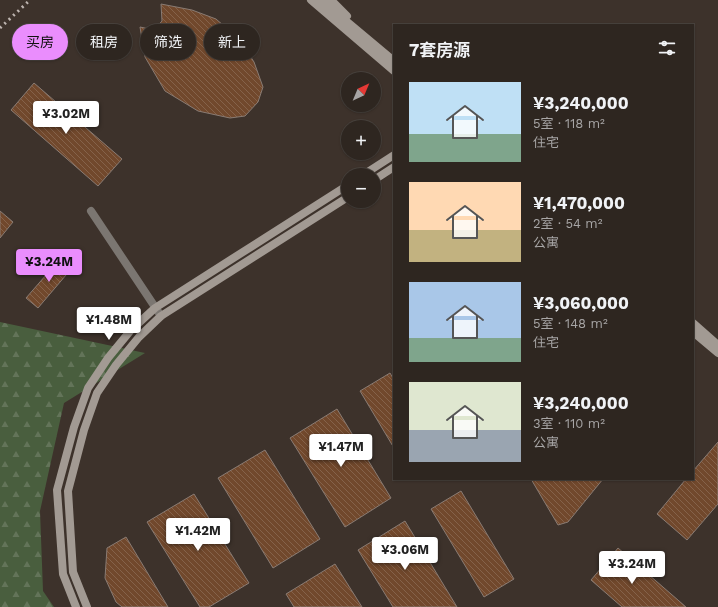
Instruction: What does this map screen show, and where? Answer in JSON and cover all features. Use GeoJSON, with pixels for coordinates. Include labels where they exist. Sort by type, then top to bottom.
{"type":"FeatureCollection","features":[{"type":"Feature","properties":{"kind":"street"},"geometry":{"type":"LineString","coordinates":[[307,0],[371,50]]}},
{"type":"Feature","properties":{"kind":"street"},"geometry":{"type":"LineString","coordinates":[[311,0],[393,70]]}},
{"type":"Feature","properties":{"kind":"street"},"geometry":{"type":"LineString","coordinates":[[321,0],[391,58]]}},
{"type":"Feature","properties":{"kind":"street"},"geometry":{"type":"LineString","coordinates":[[331,0],[391,58]]}},
{"type":"Feature","properties":{"kind":"street"},"geometry":{"type":"LineString","coordinates":[[374,168],[393,156]]}},
{"type":"Feature","properties":{"kind":"street"},"geometry":{"type":"LineString","coordinates":[[381,175],[393,168]]}},
{"type":"Feature","properties":{"kind":"street"},"geometry":{"type":"LineString","coordinates":[[76,607],[63,574],[57,490],[74,427],[88,388],[108,358],[131,330],[155,308],[341,189]]}},
{"type":"Feature","properties":{"kind":"street"},"geometry":{"type":"LineString","coordinates":[[87,607],[73,572],[68,491],[84,430],[97,393],[116,365],[139,337],[161,316],[341,201]]}},
{"type":"Feature","properties":{"kind":"street"},"geometry":{"type":"LineString","coordinates":[[694,324],[718,345]]}},
{"type":"Feature","properties":{"kind":"street"},"geometry":{"type":"LineString","coordinates":[[694,333],[718,353]]}},
{"type":"Feature","properties":{"kind":"lane"},"geometry":{"type":"LineString","coordinates":[[91,211],[161,316]]}},
{"type":"Feature","properties":{"kind":"green space"},"geometry":{"type":"Polygon","coordinates":[[[0,322],[145,353],[64,403],[40,511],[43,591],[54,607],[0,607],[0,322]]]}},
{"type":"Feature","properties":{"kind":"building"},"geometry":{"type":"Polygon","coordinates":[[[161,4],[192,10],[216,19],[222,24],[204,24],[204,60],[253,60],[263,87],[258,102],[245,116],[230,118],[198,111],[165,91],[147,60],[196,60],[196,24],[159,24],[162,21],[161,4]]]}},
{"type":"Feature","properties":{"kind":"building"},"geometry":{"type":"Polygon","coordinates":[[[34,83],[122,159],[98,186],[11,110],[34,83]]]}},
{"type":"Feature","properties":{"kind":"building"},"geometry":{"type":"Polygon","coordinates":[[[0,211],[13,222],[0,238],[0,211]]]}},
{"type":"Feature","properties":{"kind":"building"},"geometry":{"type":"Polygon","coordinates":[[[60,259],[72,268],[38,308],[26,298],[60,259]]]}},
{"type":"Feature","properties":{"kind":"building"},"geometry":{"type":"Polygon","coordinates":[[[390,373],[393,378],[393,446],[360,391],[390,373]]]}},
{"type":"Feature","properties":{"kind":"building"},"geometry":{"type":"Polygon","coordinates":[[[337,409],[391,498],[345,527],[290,438],[337,409]]]}},
{"type":"Feature","properties":{"kind":"building"},"geometry":{"type":"Polygon","coordinates":[[[718,442],[718,504],[687,540],[657,514],[685,480],[694,480],[694,470],[718,442]]]}},
{"type":"Feature","properties":{"kind":"building"},"geometry":{"type":"Polygon","coordinates":[[[265,450],[320,539],[273,568],[218,478],[265,450]]]}},
{"type":"Feature","properties":{"kind":"building"},"geometry":{"type":"Polygon","coordinates":[[[532,480],[602,480],[568,522],[558,525],[532,480]]]}},
{"type":"Feature","properties":{"kind":"building"},"geometry":{"type":"Polygon","coordinates":[[[461,491],[514,579],[484,597],[431,509],[461,491]]]}},
{"type":"Feature","properties":{"kind":"building"},"geometry":{"type":"Polygon","coordinates":[[[194,494],[249,583],[209,607],[200,607],[147,522],[194,494]]]}},
{"type":"Feature","properties":{"kind":"building"},"geometry":{"type":"Polygon","coordinates":[[[405,521],[457,607],[393,607],[358,550],[405,521]]]}},
{"type":"Feature","properties":{"kind":"building"},"geometry":{"type":"Polygon","coordinates":[[[126,537],[168,607],[122,607],[116,602],[105,578],[107,548],[126,537]]]}},
{"type":"Feature","properties":{"kind":"building"},"geometry":{"type":"Polygon","coordinates":[[[618,548],[686,607],[622,607],[591,580],[618,548]]]}},
{"type":"Feature","properties":{"kind":"building"},"geometry":{"type":"Polygon","coordinates":[[[335,564],[362,607],[294,607],[286,594],[335,564]]]}},
{"type":"Feature","properties":{"kind":"railway"},"geometry":{"type":"LineString","coordinates":[[0,28],[30,0]]}}]}
